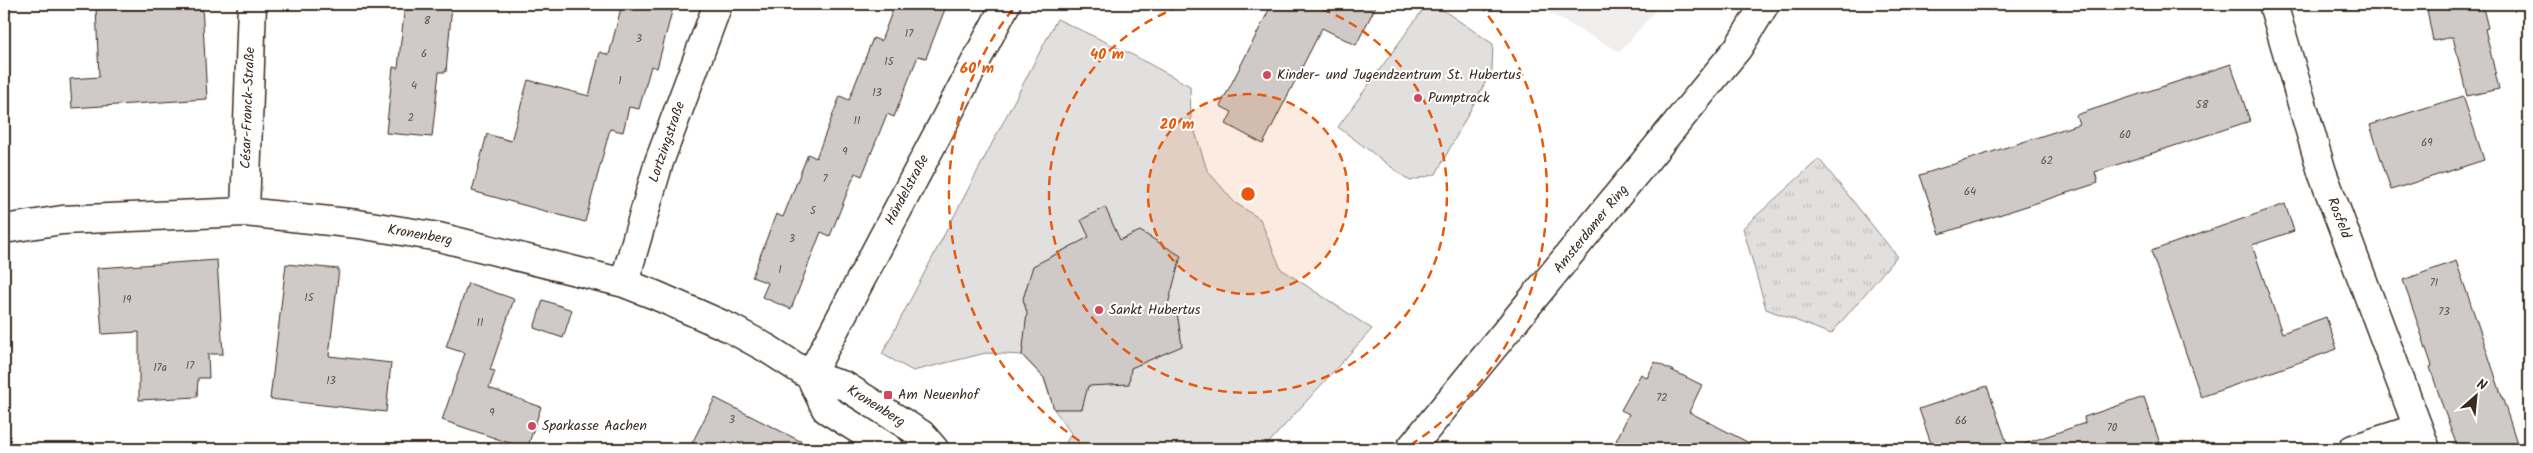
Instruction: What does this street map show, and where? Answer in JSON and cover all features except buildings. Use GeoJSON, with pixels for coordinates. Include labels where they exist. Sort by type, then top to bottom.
{"type":"FeatureCollection","features":[{"type":"Feature","properties":{"kind":"street","name":"César-Franck-Straße"},"geometry":{"type":"LineString","coordinates":[[245,212],[252,4]]}},
{"type":"Feature","properties":{"kind":"street","name":"Lortzingstraße"},"geometry":{"type":"LineString","coordinates":[[624,283],[659,162],[718,4]]}},
{"type":"Feature","properties":{"kind":"street","name":"Händelstraße"},"geometry":{"type":"LineString","coordinates":[[810,376],[1006,4]]}},
{"type":"Feature","properties":{"kind":"street","name":"Amsterdamer Ring"},"geometry":{"type":"LineString","coordinates":[[1410,449],[1738,48],[1765,4]]}},
{"type":"Feature","properties":{"kind":"street","name":"Rosfeld"},"geometry":{"type":"LineString","coordinates":[[2273,4],[2322,172],[2422,438],[2353,449]]}},
{"type":"Feature","properties":{"kind":"street","name":"Kronenberg"},"geometry":{"type":"LineString","coordinates":[[4,229],[62,220],[245,212],[417,233],[624,283],[730,328],[768,349],[810,376],[845,386],[921,434],[934,449]]}},
{"type":"Feature","properties":{"kind":"street"},"geometry":{"type":"LineString","coordinates":[[810,376],[826,409],[890,449]]}},
{"type":"Feature","properties":{"kind":"shaded area"},"geometry":{"type":"Polygon","coordinates":[[[1533,4],[1661,4],[1620,52],[1533,4]]]}},
{"type":"Feature","properties":{"kind":"green space","name":"Pumptrack"},"geometry":{"type":"Polygon","coordinates":[[[1427,4],[1434,4],[1493,44],[1492,70],[1436,174],[1410,181],[1338,127],[1427,4]]]}},
{"type":"Feature","properties":{"kind":"green space"},"geometry":{"type":"Polygon","coordinates":[[[1057,19],[1129,53],[1190,86],[1191,119],[1207,170],[1234,202],[1260,219],[1281,269],[1372,329],[1263,449],[1063,449],[1071,433],[1054,409],[1044,378],[1022,355],[986,353],[913,371],[882,354],[1057,19]]]}},
{"type":"Feature","properties":{"kind":"green space"},"geometry":{"type":"Polygon","coordinates":[[[1819,159],[1897,256],[1831,334],[1766,309],[1743,228],[1819,159]]]}},
{"type":"Feature","properties":{"kind":"place","name":"Kinder- und Jugendzentrum St. Hubertus"},"geometry":{"type":"Point","coordinates":[1267,75]}},
{"type":"Feature","properties":{"kind":"place","name":"Pumptrack"},"geometry":{"type":"Point","coordinates":[1418,98]}},
{"type":"Feature","properties":{"kind":"place","name":"Sankt Hubertus"},"geometry":{"type":"Point","coordinates":[1099,310]}},
{"type":"Feature","properties":{"kind":"place","name":"Am Neuenhof"},"geometry":{"type":"Point","coordinates":[888,395]}},
{"type":"Feature","properties":{"kind":"place","name":"Sparkasse Aachen"},"geometry":{"type":"Point","coordinates":[532,426]}}]}
